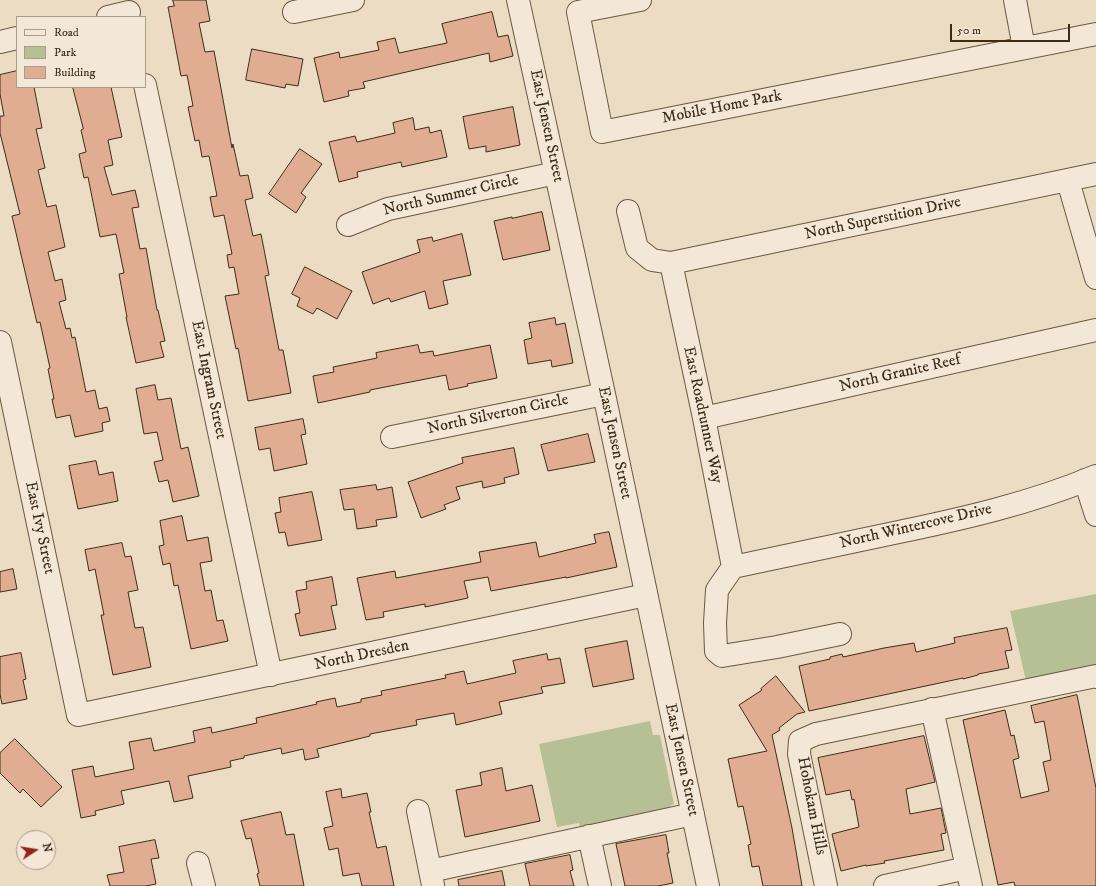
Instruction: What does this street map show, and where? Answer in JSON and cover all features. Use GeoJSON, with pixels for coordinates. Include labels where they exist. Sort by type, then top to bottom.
{"type":"FeatureCollection","features":[{"type":"Feature","properties":{"kind":"street"},"geometry":{"type":"LineString","coordinates":[[294,12],[353,0]]}},
{"type":"Feature","properties":{"kind":"street","name":"East Jensen Street"},"geometry":{"type":"LineString","coordinates":[[518,0],[604,394],[708,886]]}},
{"type":"Feature","properties":{"kind":"street","name":"Mobile Home Park"},"geometry":{"type":"LineString","coordinates":[[640,0],[578,12],[602,132],[1096,34]]}},
{"type":"Feature","properties":{"kind":"street"},"geometry":{"type":"LineString","coordinates":[[1015,0],[1024,48]]}},
{"type":"Feature","properties":{"kind":"street"},"geometry":{"type":"LineString","coordinates":[[111,16],[129,10]]}},
{"type":"Feature","properties":{"kind":"street"},"geometry":{"type":"LineString","coordinates":[[0,42],[16,38]]}},
{"type":"Feature","properties":{"kind":"street","name":"East Ingram Street"},"geometry":{"type":"LineString","coordinates":[[146,88],[272,675]]}},
{"type":"Feature","properties":{"kind":"street","name":"North Summer Circle"},"geometry":{"type":"LineString","coordinates":[[348,225],[388,209],[556,173]]}},
{"type":"Feature","properties":{"kind":"street","name":"North Superstition Drive"},"geometry":{"type":"LineString","coordinates":[[671,263],[1096,174]]}},
{"type":"Feature","properties":{"kind":"street"},"geometry":{"type":"LineString","coordinates":[[1068,181],[1096,278]]}},
{"type":"Feature","properties":{"kind":"street"},"geometry":{"type":"LineString","coordinates":[[628,211],[636,248],[652,260],[671,263]]}},
{"type":"Feature","properties":{"kind":"street","name":"East Roadrunner Way"},"geometry":{"type":"LineString","coordinates":[[671,263],[704,418],[733,567]]}},
{"type":"Feature","properties":{"kind":"street","name":"North Granite Reef"},"geometry":{"type":"LineString","coordinates":[[704,418],[1096,330]]}},
{"type":"Feature","properties":{"kind":"street","name":"East Ivy Street"},"geometry":{"type":"LineString","coordinates":[[0,342],[78,715]]}},
{"type":"Feature","properties":{"kind":"street","name":"North Silverton Circle"},"geometry":{"type":"LineString","coordinates":[[392,437],[604,394]]}},
{"type":"Feature","properties":{"kind":"street"},"geometry":{"type":"LineString","coordinates":[[1091,478],[1096,516]]}},
{"type":"Feature","properties":{"kind":"street","name":"North Wintercove Drive"},"geometry":{"type":"LineString","coordinates":[[733,567],[955,520],[1019,503],[1091,478]]}},
{"type":"Feature","properties":{"kind":"street"},"geometry":{"type":"LineString","coordinates":[[733,567],[717,590],[715,623],[716,651],[722,656],[778,647],[840,634]]}},
{"type":"Feature","properties":{"kind":"street","name":"North Dresden"},"geometry":{"type":"LineString","coordinates":[[78,715],[646,596]]}},
{"type":"Feature","properties":{"kind":"street","name":"Hohokam Hills"},"geometry":{"type":"LineString","coordinates":[[826,886],[799,754],[800,741],[816,734],[1096,677]]}},
{"type":"Feature","properties":{"kind":"street"},"geometry":{"type":"LineString","coordinates":[[885,886],[969,877],[932,710]]}},
{"type":"Feature","properties":{"kind":"street"},"geometry":{"type":"LineString","coordinates":[[418,811],[432,879],[589,836],[693,814]]}},
{"type":"Feature","properties":{"kind":"street"},"geometry":{"type":"LineString","coordinates":[[589,836],[600,886]]}},
{"type":"Feature","properties":{"kind":"street"},"geometry":{"type":"LineString","coordinates":[[198,863],[204,886]]}},
{"type":"Feature","properties":{"kind":"green space"},"geometry":{"type":"Polygon","coordinates":[[[1096,594],[1096,674],[1026,681],[1010,611],[1096,594]]]}},
{"type":"Feature","properties":{"kind":"green space"},"geometry":{"type":"Polygon","coordinates":[[[650,721],[653,735],[660,735],[674,804],[667,808],[580,827],[579,823],[557,827],[539,744],[650,721]]]}},
{"type":"Feature","properties":{"kind":"building"},"geometry":{"type":"Polygon","coordinates":[[[173,0],[206,0],[210,21],[199,23],[205,52],[214,51],[232,148],[233,144],[240,176],[248,175],[253,198],[245,200],[253,236],[261,234],[269,275],[265,276],[279,350],[283,350],[291,393],[248,401],[238,348],[236,349],[225,296],[239,294],[234,267],[229,268],[227,255],[232,254],[224,215],[214,217],[210,197],[217,196],[209,156],[202,157],[199,140],[195,141],[188,107],[193,106],[187,75],[181,76],[168,7],[174,6],[173,0]]]}},
{"type":"Feature","properties":{"kind":"building"},"geometry":{"type":"Polygon","coordinates":[[[492,12],[498,37],[508,35],[513,56],[490,62],[489,53],[363,82],[365,88],[348,91],[349,96],[324,102],[314,58],[339,52],[340,58],[379,50],[377,42],[395,38],[399,53],[447,43],[442,24],[492,12]]]}},
{"type":"Feature","properties":{"kind":"building"},"geometry":{"type":"Polygon","coordinates":[[[252,49],[303,59],[298,86],[286,84],[285,88],[246,80],[252,49]]]}},
{"type":"Feature","properties":{"kind":"building"},"geometry":{"type":"Polygon","coordinates":[[[16,71],[16,88],[34,88],[42,128],[36,129],[45,168],[38,170],[47,207],[56,205],[65,247],[48,252],[55,281],[62,279],[66,300],[59,302],[66,329],[70,328],[72,338],[75,337],[86,392],[95,390],[99,409],[107,407],[110,421],[102,423],[103,431],[75,437],[70,415],[56,418],[48,369],[50,368],[40,322],[37,323],[12,216],[20,214],[0,133],[0,116],[4,116],[0,94],[0,75],[16,71]]]}},
{"type":"Feature","properties":{"kind":"building"},"geometry":{"type":"Polygon","coordinates":[[[73,88],[111,88],[122,137],[108,140],[113,165],[104,167],[112,195],[135,190],[139,207],[132,208],[140,249],[146,248],[157,310],[165,341],[160,342],[164,357],[136,363],[119,274],[124,273],[116,234],[100,237],[88,177],[84,178],[79,154],[86,152],[81,130],[83,129],[73,88]]]}},
{"type":"Feature","properties":{"kind":"building"},"geometry":{"type":"Polygon","coordinates":[[[513,107],[520,145],[486,152],[486,146],[469,149],[463,117],[513,107]]]}},
{"type":"Feature","properties":{"kind":"building"},"geometry":{"type":"Polygon","coordinates":[[[413,118],[415,130],[429,127],[430,133],[441,130],[447,157],[402,167],[401,162],[357,172],[358,177],[339,182],[329,142],[355,136],[357,142],[395,133],[393,123],[413,118]]]}},
{"type":"Feature","properties":{"kind":"building"},"geometry":{"type":"Polygon","coordinates":[[[300,149],[322,164],[301,193],[306,197],[296,213],[269,194],[300,149]]]}},
{"type":"Feature","properties":{"kind":"building"},"geometry":{"type":"Polygon","coordinates":[[[542,212],[550,250],[503,260],[494,221],[542,212]]]}},
{"type":"Feature","properties":{"kind":"building"},"geometry":{"type":"Polygon","coordinates":[[[462,234],[471,275],[443,281],[448,304],[429,309],[425,291],[391,302],[389,298],[373,304],[362,272],[420,252],[417,240],[432,237],[433,241],[462,234]]]}},
{"type":"Feature","properties":{"kind":"building"},"geometry":{"type":"Polygon","coordinates":[[[305,267],[352,291],[337,319],[317,308],[313,314],[297,306],[300,298],[292,294],[305,267]]]}},
{"type":"Feature","properties":{"kind":"building"},"geometry":{"type":"Polygon","coordinates":[[[555,318],[556,325],[565,323],[573,363],[552,367],[551,360],[528,364],[524,340],[532,338],[529,323],[555,318]]]}},
{"type":"Feature","properties":{"kind":"building"},"geometry":{"type":"Polygon","coordinates":[[[418,345],[420,353],[433,351],[434,356],[490,345],[497,378],[467,384],[468,386],[449,390],[446,375],[370,390],[370,392],[318,403],[313,376],[334,372],[333,367],[377,358],[376,353],[418,345]]]}},
{"type":"Feature","properties":{"kind":"building"},"geometry":{"type":"Polygon","coordinates":[[[155,385],[158,400],[171,398],[181,449],[188,447],[199,496],[173,502],[168,480],[159,482],[154,462],[163,460],[157,432],[144,434],[136,389],[155,385]]]}},
{"type":"Feature","properties":{"kind":"building"},"geometry":{"type":"Polygon","coordinates":[[[303,419],[306,434],[301,435],[307,464],[274,471],[270,448],[259,450],[255,428],[303,419]]]}},
{"type":"Feature","properties":{"kind":"building"},"geometry":{"type":"Polygon","coordinates":[[[588,434],[595,462],[548,471],[541,445],[588,434]]]}},
{"type":"Feature","properties":{"kind":"building"},"geometry":{"type":"Polygon","coordinates":[[[514,448],[519,474],[504,478],[505,483],[483,488],[482,481],[456,487],[460,499],[444,505],[446,509],[421,518],[408,482],[463,463],[462,458],[514,448]]]}},
{"type":"Feature","properties":{"kind":"building"},"geometry":{"type":"Polygon","coordinates":[[[96,461],[99,475],[113,472],[118,501],[78,509],[69,466],[96,461]]]}},
{"type":"Feature","properties":{"kind":"building"},"geometry":{"type":"Polygon","coordinates":[[[376,485],[377,490],[392,487],[397,517],[376,520],[377,526],[357,529],[354,509],[344,510],[340,490],[376,485]]]}},
{"type":"Feature","properties":{"kind":"building"},"geometry":{"type":"Polygon","coordinates":[[[312,492],[322,540],[288,546],[285,532],[279,533],[275,513],[281,512],[279,498],[312,492]]]}},
{"type":"Feature","properties":{"kind":"building"},"geometry":{"type":"Polygon","coordinates":[[[182,516],[187,541],[208,537],[212,561],[200,563],[205,591],[211,590],[217,621],[223,620],[228,641],[191,649],[178,585],[174,586],[170,563],[163,565],[159,546],[164,545],[160,521],[182,516]]]}},
{"type":"Feature","properties":{"kind":"building"},"geometry":{"type":"Polygon","coordinates":[[[609,532],[617,567],[566,578],[491,591],[488,577],[464,581],[468,598],[425,607],[425,604],[383,612],[384,617],[366,620],[357,578],[395,571],[396,578],[481,562],[479,552],[536,542],[539,557],[596,543],[594,535],[609,532]]]}},
{"type":"Feature","properties":{"kind":"building"},"geometry":{"type":"Polygon","coordinates":[[[122,543],[125,557],[131,556],[138,590],[128,592],[135,628],[143,627],[151,667],[113,675],[101,615],[104,615],[95,569],[89,571],[85,550],[122,543]]]}},
{"type":"Feature","properties":{"kind":"building"},"geometry":{"type":"Polygon","coordinates":[[[13,569],[17,589],[0,592],[0,572],[13,569]]]}},
{"type":"Feature","properties":{"kind":"building"},"geometry":{"type":"Polygon","coordinates":[[[332,577],[337,605],[331,606],[336,629],[300,636],[295,614],[300,613],[296,591],[307,589],[306,582],[332,577]]]}},
{"type":"Feature","properties":{"kind":"building"},"geometry":{"type":"Polygon","coordinates":[[[1007,628],[1012,650],[1005,651],[1009,668],[809,711],[799,666],[830,659],[830,657],[842,654],[843,657],[914,643],[916,652],[955,643],[954,638],[1007,628]]]}},
{"type":"Feature","properties":{"kind":"building"},"geometry":{"type":"Polygon","coordinates":[[[627,641],[634,679],[593,687],[585,649],[627,641]]]}},
{"type":"Feature","properties":{"kind":"building"},"geometry":{"type":"Polygon","coordinates":[[[21,653],[26,679],[23,680],[27,699],[2,704],[0,694],[0,657],[21,653]]]}},
{"type":"Feature","properties":{"kind":"building"},"geometry":{"type":"Polygon","coordinates":[[[547,654],[548,660],[560,658],[565,683],[541,687],[543,693],[499,702],[502,714],[456,725],[454,713],[416,720],[417,725],[370,734],[370,736],[317,749],[319,757],[305,760],[303,749],[282,754],[281,748],[244,756],[244,758],[230,761],[231,767],[188,776],[193,798],[174,802],[169,781],[121,791],[124,804],[95,811],[96,815],[81,818],[72,770],[93,766],[95,777],[134,769],[129,742],[151,738],[154,751],[195,742],[193,731],[211,727],[212,733],[257,723],[256,718],[317,704],[316,702],[335,698],[337,707],[361,702],[361,699],[382,695],[381,691],[446,678],[445,675],[464,671],[467,684],[516,673],[513,661],[547,654]]]}},
{"type":"Feature","properties":{"kind":"building"},"geometry":{"type":"Polygon","coordinates":[[[776,676],[805,712],[797,714],[779,728],[780,730],[772,735],[792,828],[802,886],[763,886],[759,866],[752,867],[748,845],[751,844],[743,806],[738,807],[728,759],[767,751],[739,705],[762,690],[761,689],[776,676]]]}},
{"type":"Feature","properties":{"kind":"building"},"geometry":{"type":"Polygon","coordinates":[[[1077,695],[1096,788],[1096,886],[1015,886],[1014,882],[998,885],[963,720],[1005,710],[1011,736],[1014,735],[1019,758],[1013,760],[1021,798],[1049,791],[1043,762],[1051,760],[1044,721],[1035,723],[1031,706],[1077,695]]]}},
{"type":"Feature","properties":{"kind":"building"},"geometry":{"type":"Polygon","coordinates":[[[924,736],[935,782],[906,789],[910,814],[941,808],[946,833],[941,834],[944,850],[884,861],[885,863],[866,865],[841,871],[832,834],[859,827],[854,799],[852,800],[850,790],[826,795],[818,758],[924,736]]]}},
{"type":"Feature","properties":{"kind":"building"},"geometry":{"type":"Polygon","coordinates":[[[15,739],[62,787],[41,807],[23,789],[20,793],[0,773],[0,753],[15,739]]]}},
{"type":"Feature","properties":{"kind":"building"},"geometry":{"type":"Polygon","coordinates":[[[502,768],[506,791],[532,785],[540,821],[465,837],[456,790],[482,785],[480,773],[502,768]]]}},
{"type":"Feature","properties":{"kind":"building"},"geometry":{"type":"Polygon","coordinates":[[[341,789],[342,798],[367,793],[371,812],[369,812],[377,848],[386,846],[394,886],[362,886],[359,873],[343,876],[338,848],[329,850],[324,828],[333,826],[326,792],[341,789]]]}},
{"type":"Feature","properties":{"kind":"building"},"geometry":{"type":"Polygon","coordinates":[[[281,812],[286,835],[294,834],[304,886],[260,886],[257,874],[259,873],[251,838],[246,839],[241,821],[281,812]]]}},
{"type":"Feature","properties":{"kind":"building"},"geometry":{"type":"Polygon","coordinates":[[[666,835],[669,853],[667,853],[673,883],[658,886],[625,886],[616,844],[666,835]]]}},
{"type":"Feature","properties":{"kind":"building"},"geometry":{"type":"Polygon","coordinates":[[[155,840],[159,858],[151,859],[156,884],[146,886],[110,886],[107,875],[124,872],[119,847],[155,840]]]}},
{"type":"Feature","properties":{"kind":"building"},"geometry":{"type":"Polygon","coordinates":[[[570,855],[573,870],[570,871],[574,886],[530,886],[525,864],[570,855]]]}},
{"type":"Feature","properties":{"kind":"building"},"geometry":{"type":"Polygon","coordinates":[[[502,871],[505,886],[459,886],[458,880],[502,871]]]}}]}
